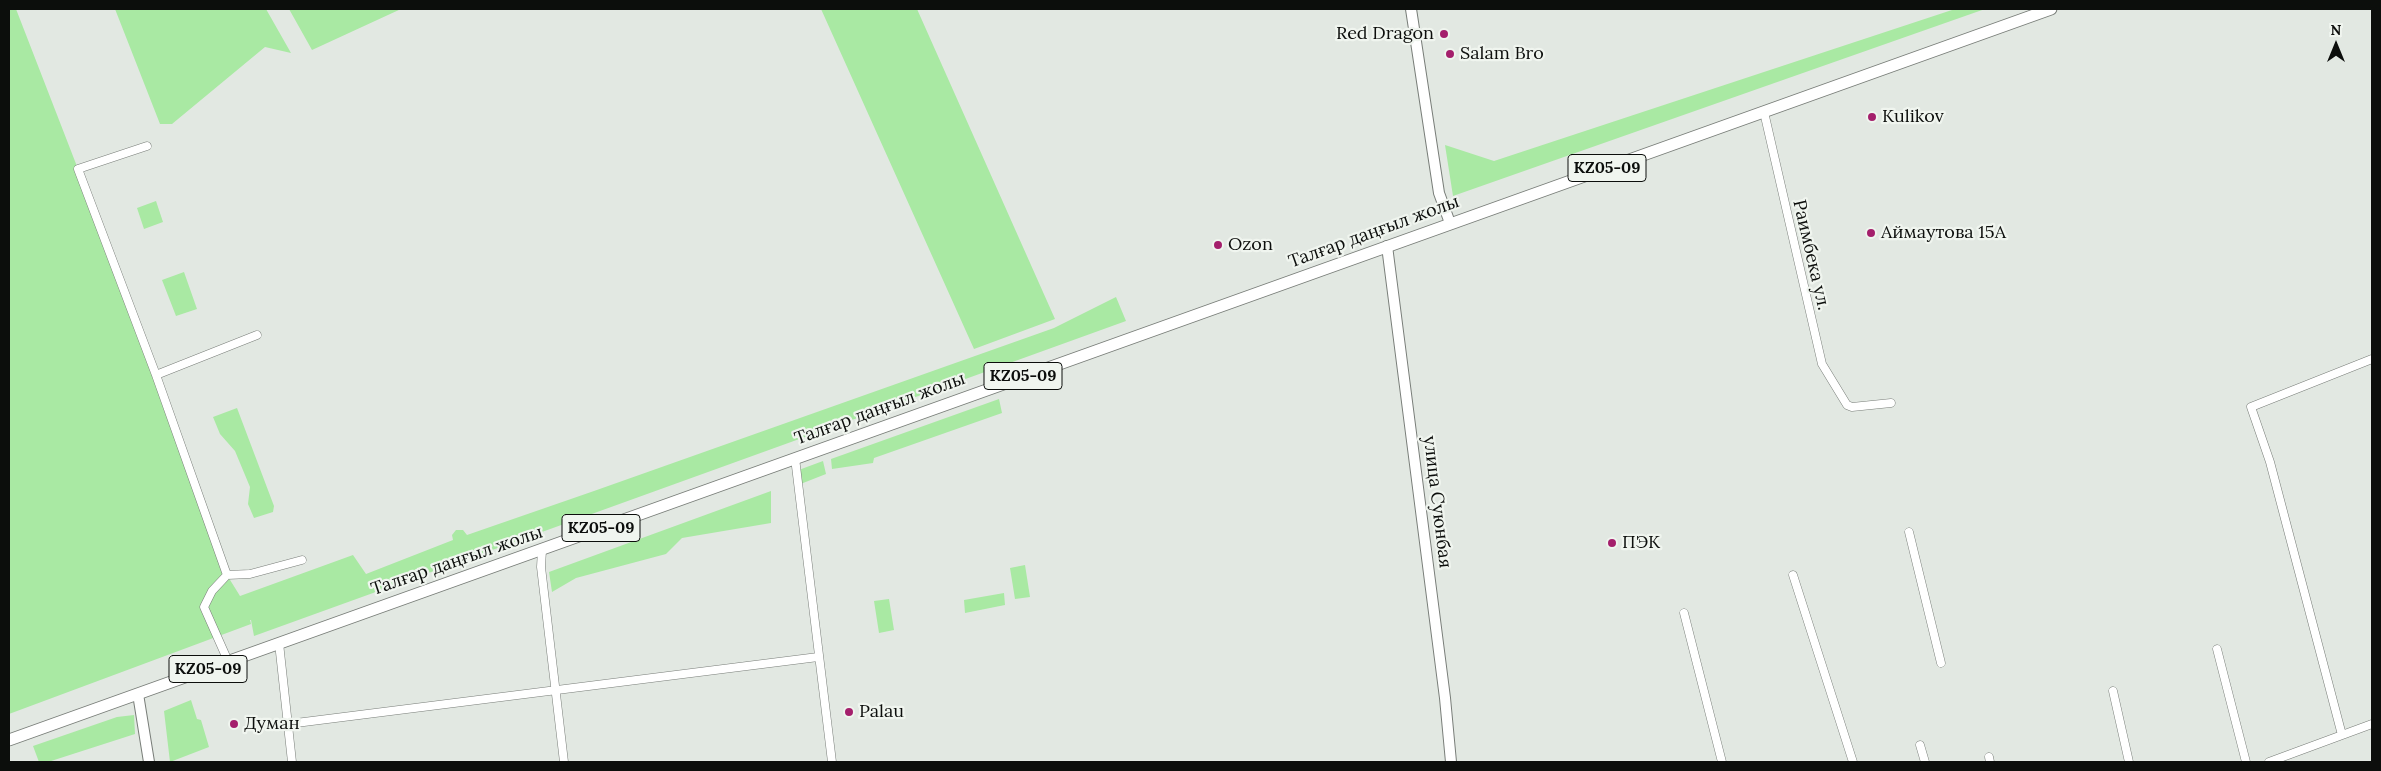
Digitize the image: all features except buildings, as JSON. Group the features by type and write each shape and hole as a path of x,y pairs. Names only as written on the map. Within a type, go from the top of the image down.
{"main road":[{"name":"KZ05-09","path":"1764,112 2051,9"},
{"name":"Талғар даңғыл жолы","path":"9,740 1764,112"}],"street":[{"path":"1411,9 1439,193 1450,223"},
{"name":"Раимбека ул.","path":"1764,112 1822,364 1842,400 1852,407 1891,403"},
{"path":"146,146 78,169 156,375 227,575"},
{"name":"улица Суюнбая","path":"1387,246 1445,698 1451,762"},
{"path":"156,375 257,335"},
{"path":"2342,735 2273,472 2251,407 2372,359"},
{"path":"795,458 832,762"},
{"path":"1909,532 1941,663"},
{"path":"542,550 541,566 564,762"},
{"path":"228,661 204,607 212,591 227,575 250,574 302,560"},
{"path":"1793,576 1853,762"},
{"path":"1684,612 1722,762"},
{"path":"279,643 292,762"},
{"path":"2217,649 2246,762"},
{"path":"288,724 818,657"},
{"path":"2113,691 2130,762"},
{"path":"138,694 148,762"},
{"path":"2269,762 2372,724"},
{"path":"1920,745 1924,762"}],"green space":[{"path":"9,9 16,9 78,169 227,575 240,596 353,555 366,574 453,540 452,535 456,530 463,530 467,535 594,491 1054,328 1116,297 1126,321 254,636 251,620 250,620 251,624 9,714"},
{"path":"115,9 266,9 291,53 265,47 172,124 160,124"},
{"path":"289,9 401,9 312,50"},
{"path":"821,9 917,9 1055,319 974,349"},
{"path":"1955,9 1985,9 1453,196 1445,145 1494,161"},
{"path":"156,201 163,222 144,229 137,208"},
{"path":"184,272 197,309 176,316 162,280"},
{"path":"999,399 1002,413 874,458 873,463 832,469 831,459"},
{"path":"237,408 274,506 273,512 254,518 248,504 250,487 235,451 220,434 213,417"},
{"path":"823,461 826,474 798,485 796,471"},
{"path":"771,491 771,523 682,538 666,554 576,578 552,592 549,572"},
{"path":"1025,565 1030,597 1015,599 1010,568"},
{"path":"1004,593 1005,605 965,613 964,600"},
{"path":"889,599 894,630 879,633 874,601"},
{"path":"191,700 197,719 201,720 209,747 170,762 164,711"},
{"path":"134,715 135,734 48,762 39,762 33,746 117,717"}],"place":[{"name":"Red Dragon","path":"1444,34"},
{"name":"Salam Bro","path":"1450,54"},
{"name":"Kulikov","path":"1872,117"},
{"name":"Аймаутова 15А","path":"1871,233"},
{"name":"Ozon","path":"1218,245"},
{"name":"ПЭК","path":"1612,543"},
{"name":"Palau","path":"849,712"},
{"name":"Думан","path":"234,724"}]}
